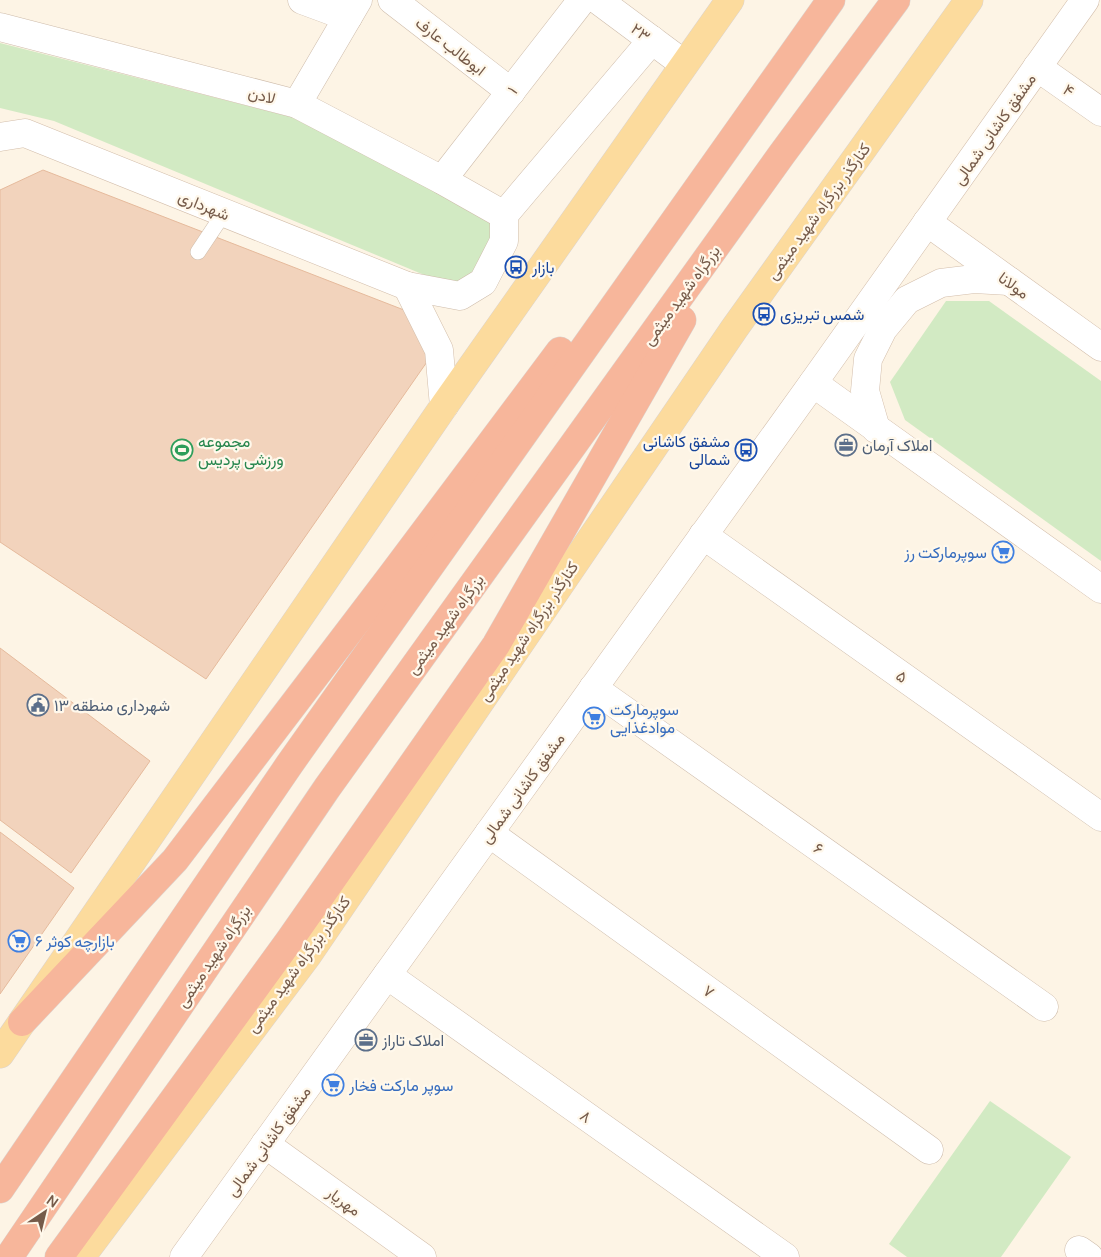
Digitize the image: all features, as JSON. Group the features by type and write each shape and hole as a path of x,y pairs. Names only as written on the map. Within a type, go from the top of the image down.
{"highway":[{"path":"0,1189 290,765 831,0"},
{"name":"بزرگراه شهید میثمی","path":"9,1257 327,788 782,154 896,0"},
{"path":"22,1022 175,860 672,202 743,125"},
{"path":"60,1257 289,941 496,645 694,300 782,154"}],"main road":[{"path":"0,1054 444,406 730,0"},
{"name":"کنارگذر بزرگراه شهید میثمی","path":"81,1257 307,956 734,329 969,0"}],"street":[{"path":"297,104 353,8 302,0"},
{"name":"ابوطالب عارف","path":"392,0 511,92"},
{"name":"۱","path":"442,180 582,0"},
{"name":"۲۳","path":"598,0 684,64"},
{"name":"مشفق کاشانی شمالی","path":"184,1257 813,383 1085,0"},
{"name":"لادن","path":"0,27 297,104 442,180 504,215"},
{"path":"504,215 652,40"},
{"name":"۴","path":"1037,68 1101,112"},
{"name":"شهرداری","path":"0,137 25,133 408,286 460,296 483,282 504,241 504,215"},
{"name":"مولانا","path":"927,222 1101,347"},
{"path":"876,429 865,391 868,359 883,329 907,300 941,283 974,279 1009,281"},
{"path":"408,286 439,350 444,406"},
{"path":"813,383 1101,589"},
{"name":"۵","path":"703,535 1101,817"},
{"name":"۶","path":"593,688 1044,1007"},
{"name":"۷","path":"490,833 929,1150"},
{"name":"۸","path":"387,975 785,1257"},
{"name":"مهریار","path":"266,1144 422,1257"}],"lane":[{"path":"198,252 224,213"}],"green space":[{"path":"0,43 291,117 490,218 497,240 482,277 458,289 54,121 0,108"},
{"path":"946,301 989,301 1101,381 1101,561 905,420 890,382"},
{"path":"990,1101 1071,1157 1001,1257 907,1257 889,1244"}],"building":[{"name":"مجموعه ورزشی پردیس","path":"43,170 404,310 429,359 206,679 0,542 0,190"},
{"name":"شهرداری منطقه ۱۳","path":"0,648 150,761 71,873 0,820"},
{"name":"بازارچه کوثر ۶","path":"0,832 74,888 0,994"}],"place":[{"name":"بازار","path":"516,267"},
{"name":"شمس تبریزی","path":"764,314"},
{"name":"املاک آرمان","path":"846,445"},
{"name":"مجموعه ورزشی پردیس","path":"182,450"},
{"name":"مشفق کاشانی شمالی","path":"746,450"},
{"name":"سوپرمارکت رز","path":"1003,552"},
{"name":"شهرداری منطقه ۱۳","path":"38,705"},
{"name":"سوپرمارکت موادغذایی","path":"594,718"},
{"name":"بازارچه کوثر ۶","path":"19,941"},
{"name":"املاک تاراز","path":"366,1040"},
{"name":"سوپر مارکت فخار","path":"333,1085"}]}
